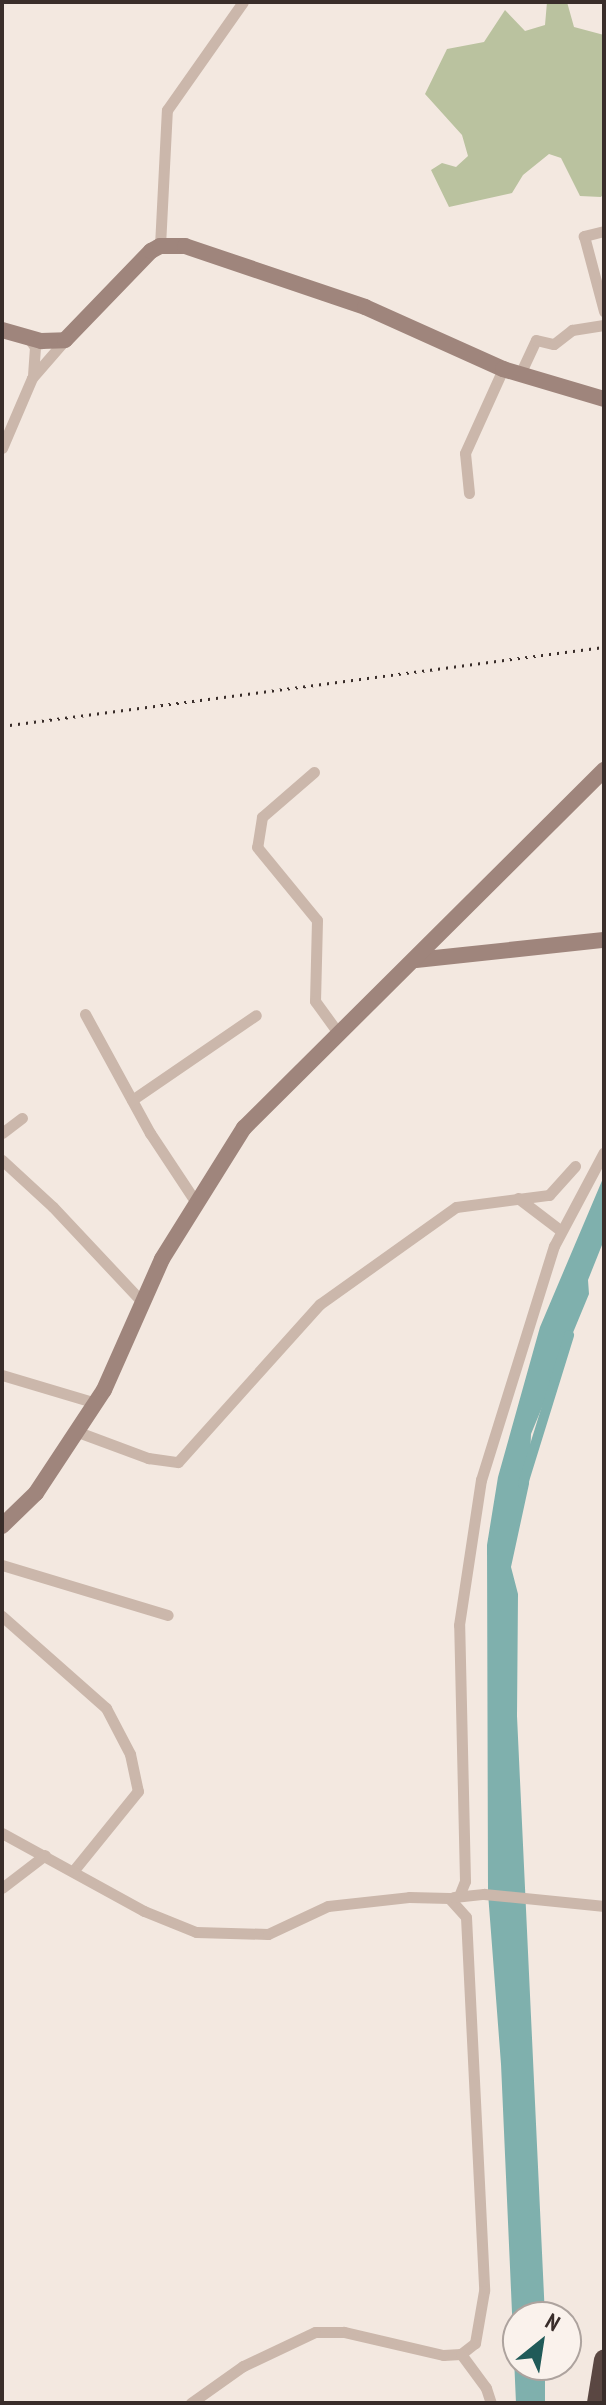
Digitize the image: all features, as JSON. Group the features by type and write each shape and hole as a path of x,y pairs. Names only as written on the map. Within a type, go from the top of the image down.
{"highway":[{"path":"597,2403 604,2360"}],"street":[{"path":"32,378 65,340 160,246 167,110 188,73 243,2"},
{"path":"604,231 584,236 604,311"},
{"path":"160,246 222,255 298,287 365,307 503,369 604,399"},
{"path":"521,372 536,340 554,344 572,330 604,325"},
{"path":"2,330 28,337 65,340"},
{"path":"2,448 32,378 35,347 28,337"},
{"path":"469,493 465,453 503,369"},
{"path":"2,1526 23,1509 96,1403 195,1201 244,1128 604,770"},
{"path":"314,772 262,817 257,847 317,920 315,1001 339,1034"},
{"path":"416,960 604,940"},
{"path":"85,1014 186,1194 195,1201"},
{"path":"132,1100 256,1015"},
{"path":"2,1133 22,1118"},
{"path":"454,1897 465,1881 457,1656 469,1545 481,1480 560,1230 604,1152"},
{"path":"2,1160 53,1207 143,1303"},
{"path":"78,1432 148,1458 178,1462 320,1304 456,1207 555,1192 575,1166"},
{"path":"518,1198 560,1230"},
{"path":"2,1375 21,1385 96,1403"},
{"path":"2,1389 21,1385"},
{"path":"2,1565 168,1615"},
{"path":"2,1616 106,1708 130,1754 138,1791 74,1870"},
{"path":"2,1833 168,1922 211,1934 268,1934 328,1906 454,1897 604,1906"},
{"path":"2,1888 45,1855"},
{"path":"191,2403 243,2366 315,2332 344,2332 443,2355 461,2354 478,2337 484,2291 468,1923 454,1897"},
{"path":"461,2354 491,2403"}],"green space":[{"path":"547,2 567,2 574,27 604,35 604,193 601,197 580,196 561,158 549,154 523,175 512,193 449,207 431,170 442,163 456,167 468,156 462,135 425,94 447,49 484,42 505,10 525,31 545,25"}],"water":[{"path":"604,1176 604,1240 588,1280 589,1294 531,1434 529,1484 511,1567 518,1594 517,1716 544,2301 511,2301 501,2064 488,1893 487,1545 498,1477 540,1327"},
{"path":"515,2381 545,2381 545,2403 516,2403"}],"waterway":[{"path":"523,1484 569,1335"}],"railway":[{"path":"2,726 604,647"}]}
